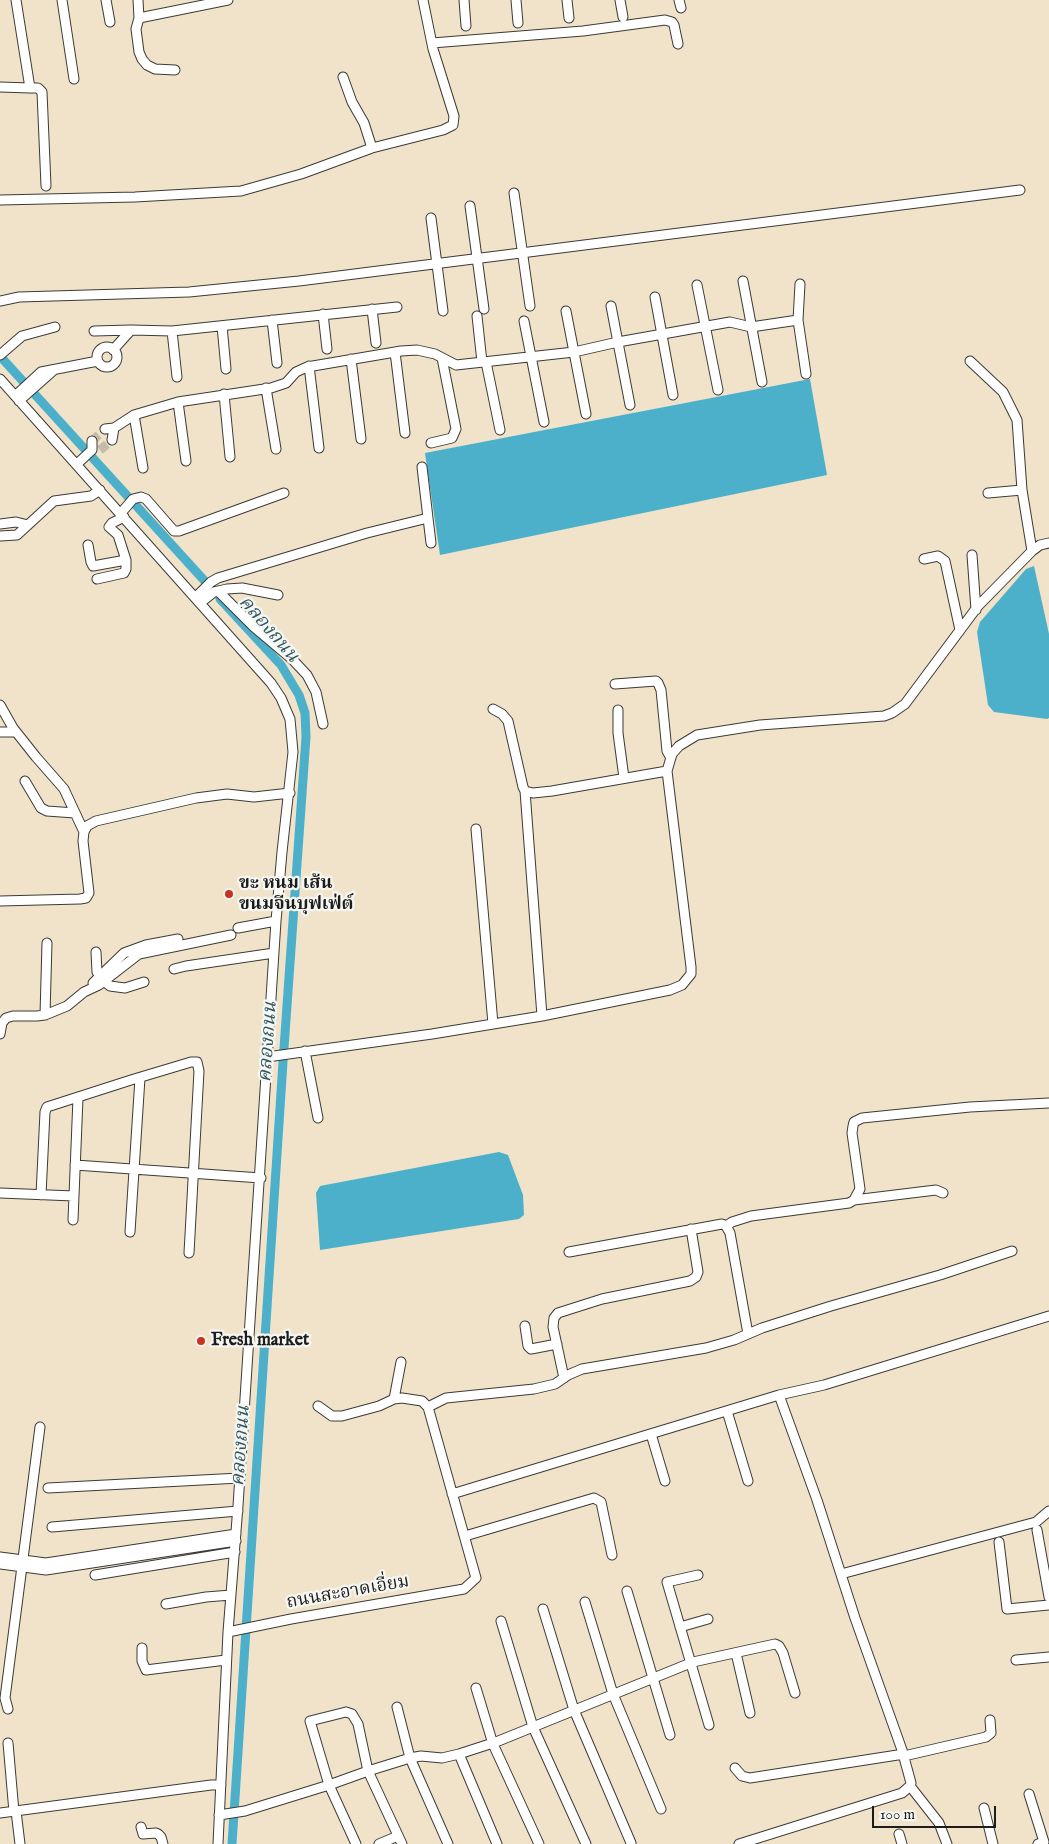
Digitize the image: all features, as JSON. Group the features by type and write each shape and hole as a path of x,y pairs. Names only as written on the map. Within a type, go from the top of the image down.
{"street":[{"path":"16,0 30,88"},
{"path":"62,0 74,78"},
{"path":"106,0 110,22"},
{"path":"138,0 139,18 136,30 139,52 142,59 154,69 175,70"},
{"path":"139,18 228,0"},
{"path":"0,200 135,197 241,191 301,174 372,148 434,133 453,125 454,116 432,43 423,0"},
{"path":"464,0 466,26"},
{"path":"516,0 518,23"},
{"path":"567,0 569,18"},
{"path":"620,0 623,16"},
{"path":"432,43 583,31 665,20 672,22 674,25 678,44"},
{"path":"343,77 352,102 364,122 372,148"},
{"path":"0,87 38,88 44,95 46,186"},
{"path":"0,301 20,297 189,292 437,264 1020,190"},
{"path":"514,193 530,306"},
{"path":"470,206 477,259 484,362 500,430"},
{"path":"431,218 443,311"},
{"path":"743,281 762,382"},
{"path":"800,284 798,320 806,374"},
{"path":"697,285 718,390"},
{"path":"655,297 673,395"},
{"path":"611,306 630,405"},
{"path":"94,331 172,331 398,307"},
{"path":"372,309 376,343"},
{"path":"566,311 586,414"},
{"path":"323,314 327,349"},
{"path":"272,320 277,363"},
{"path":"112,440 110,429 134,415 178,402 286,383 296,372 309,366 417,350 435,354 456,365 574,352 618,342 730,322 751,327 798,320"},
{"path":"524,321 544,422"},
{"path":"222,326 226,369"},
{"path":"3,352 22,336 55,328"},
{"path":"113,350 131,330"},
{"path":"172,331 177,377"},
{"path":"105,348 113,350 117,357 113,365 105,367 98,361 97,357 101,349 105,348"},
{"path":"395,352 405,433"},
{"path":"431,443 452,438 456,429 442,358"},
{"path":"351,359 361,439"},
{"path":"20,396 36,381 54,370 98,361"},
{"path":"970,361 1003,392 1017,420 1022,490 1032,551"},
{"path":"309,366 319,448"},
{"path":"0,379 20,396 79,462 100,490 200,599 271,683 281,698 290,720 293,752 290,793 282,852 274,953 272,1056 261,1178 231,1595 232,1631 226,1660 221,1785 223,1815 218,1844"},
{"path":"266,388 276,449"},
{"path":"224,394 230,457"},
{"path":"178,402 186,461"},
{"path":"134,415 143,468"},
{"path":"79,462 94,448"},
{"path":"422,467 431,543"},
{"path":"0,536 17,535 54,501 91,496 100,490"},
{"path":"988,493 1022,490"},
{"path":"97,579 124,573 126,570 126,560 118,535 109,527 123,513 133,499 142,497 174,532 179,532 284,493"},
{"path":"200,599 211,582 257,565 367,533 428,518"},
{"path":"0,524 16,522 28,525"},
{"path":"272,1056 542,1016 670,990 682,985 691,974 667,771 671,758 679,746 697,735 760,725 884,716 892,713 905,704 976,610 1032,551 1040,545 1049,543"},
{"path":"88,545 93,566 126,560"},
{"path":"972,555 976,610"},
{"path":"924,559 938,556 944,561 960,630"},
{"path":"200,599 216,591 242,588 278,595"},
{"path":"216,591 254,628 292,659 307,675 316,692 323,724"},
{"path":"615,684 656,681 658,683 661,690 667,751 671,758"},
{"path":"0,705 16,732 64,789 84,832"},
{"path":"493,709 502,714 508,721 525,791 542,1016"},
{"path":"618,710 618,733 624,778"},
{"path":"0,732 16,732"},
{"path":"525,791 533,793 552,791 667,771"},
{"path":"25,781 41,808 47,811 75,813"},
{"path":"0,901 86,898 89,893 83,841 84,832 87,826 96,821 196,798 227,794 254,797 290,793"},
{"path":"476,829 493,1024"},
{"path":"0,1034 2,1023 6,1018 45,1015 67,1006 139,954 185,940 276,924"},
{"path":"45,1015 47,943"},
{"path":"96,952 97,972 102,979 119,988 144,982"},
{"path":"174,969 274,953"},
{"path":"300,1052 318,1118"},
{"path":"41,1194 45,1112 47,1107 191,1062 197,1062 199,1071 189,1253"},
{"path":"130,1232 140,1078"},
{"path":"73,1220 78,1098"},
{"path":"854,1200 860,1189 852,1133 854,1122 862,1118 1049,1103"},
{"path":"75,1165 261,1178"},
{"path":"726,1226 732,1222 752,1216 849,1203 854,1200 936,1190 943,1193"},
{"path":"0,1193 74,1196"},
{"path":"569,1252 722,1224 726,1226"},
{"path":"726,1226 732,1242 748,1334"},
{"path":"564,1378 553,1327 554,1318 558,1313 602,1299 678,1285 690,1281 696,1277 698,1272 691,1230"},
{"path":"428,1407 446,1398 534,1389 555,1384 582,1369 706,1348 831,1306 940,1275 1012,1251"},
{"path":"452,1494 779,1395 824,1385 1049,1316"},
{"path":"525,1326 528,1346 531,1349 557,1344"},
{"path":"394,1399 401,1362"},
{"path":"779,1395 904,1755 911,1783 910,1786 939,1824 947,1844"},
{"path":"318,1406 332,1416 342,1416 379,1406 394,1399 422,1400 428,1407 465,1536 594,1498 601,1502 612,1555"},
{"path":"727,1411 748,1481"},
{"path":"8,1709 5,1698 40,1427"},
{"path":"651,1434 665,1482"},
{"path":"48,1488 240,1478"},
{"path":"52,1527 238,1511"},
{"path":"840,1574 1036,1522 1049,1511"},
{"path":"1037,1530 1049,1597"},
{"name":"ถนนสะอาดเอี่ยม","path":"232,1631 464,1589 476,1578 465,1536"},
{"path":"0,1564 68,1563 236,1538"},
{"path":"999,1542 1007,1609 1049,1605"},
{"path":"95,1575 235,1552"},
{"path":"0,1557 22,1563"},
{"path":"698,1575 668,1582 709,1725"},
{"path":"627,1590 670,1735"},
{"path":"166,1604 231,1595"},
{"path":"584,1602 613,1694 661,1809"},
{"path":"542,1609 574,1710 631,1843"},
{"path":"680,1627 708,1620"},
{"path":"501,1621 532,1727 586,1844"},
{"path":"223,1815 245,1811 410,1758 421,1756 442,1758 493,1744 690,1663 775,1644 784,1653 795,1693"},
{"path":"142,1648 142,1661 146,1670 226,1660"},
{"path":"736,1653 750,1713"},
{"path":"1016,1660 1049,1658"},
{"path":"476,1688 493,1744 538,1844"},
{"path":"397,1707 410,1758 448,1844"},
{"path":"356,1844 329,1785 310,1721 346,1712 352,1714 358,1724 368,1771 400,1840 379,1844"},
{"path":"735,1768 742,1776 750,1778 904,1755 986,1737 992,1733 990,1720"},
{"path":"8,1743 20,1844"},
{"path":"458,1754 497,1844"},
{"path":"0,1814 221,1785"},
{"path":"739,1844 902,1793 910,1786"},
{"path":"1029,1794 1044,1842 1038,1844"},
{"path":"984,1808 993,1844"},
{"path":"141,1827 143,1834 158,1834 163,1844"},
{"path":"899,1834 902,1844"}],"water":[{"path":"810,379 827,475 440,555 425,453"},
{"path":"1034,566 1049,634 1049,718 1047,719 994,712 988,705 977,632 980,622 1026,569"},
{"path":"499,1152 508,1155 523,1195 524,1215 519,1219 320,1250 316,1193 320,1186"}],"waterway":[{"name":"คลองถนน","path":"0,356 212,589"},
{"name":"คลองถนน","path":"220,599 281,665 299,695 305,713 306,737 232,1844"}],"tunnel":[{"path":"92,441 105,429"},
{"path":"100,450 112,440"}],"place":[{"name":"ขะ หนม เส้น ขนมจีนบุฟเฟ่ต์","path":"229,894"},
{"name":"Fresh market","path":"201,1341"}]}
